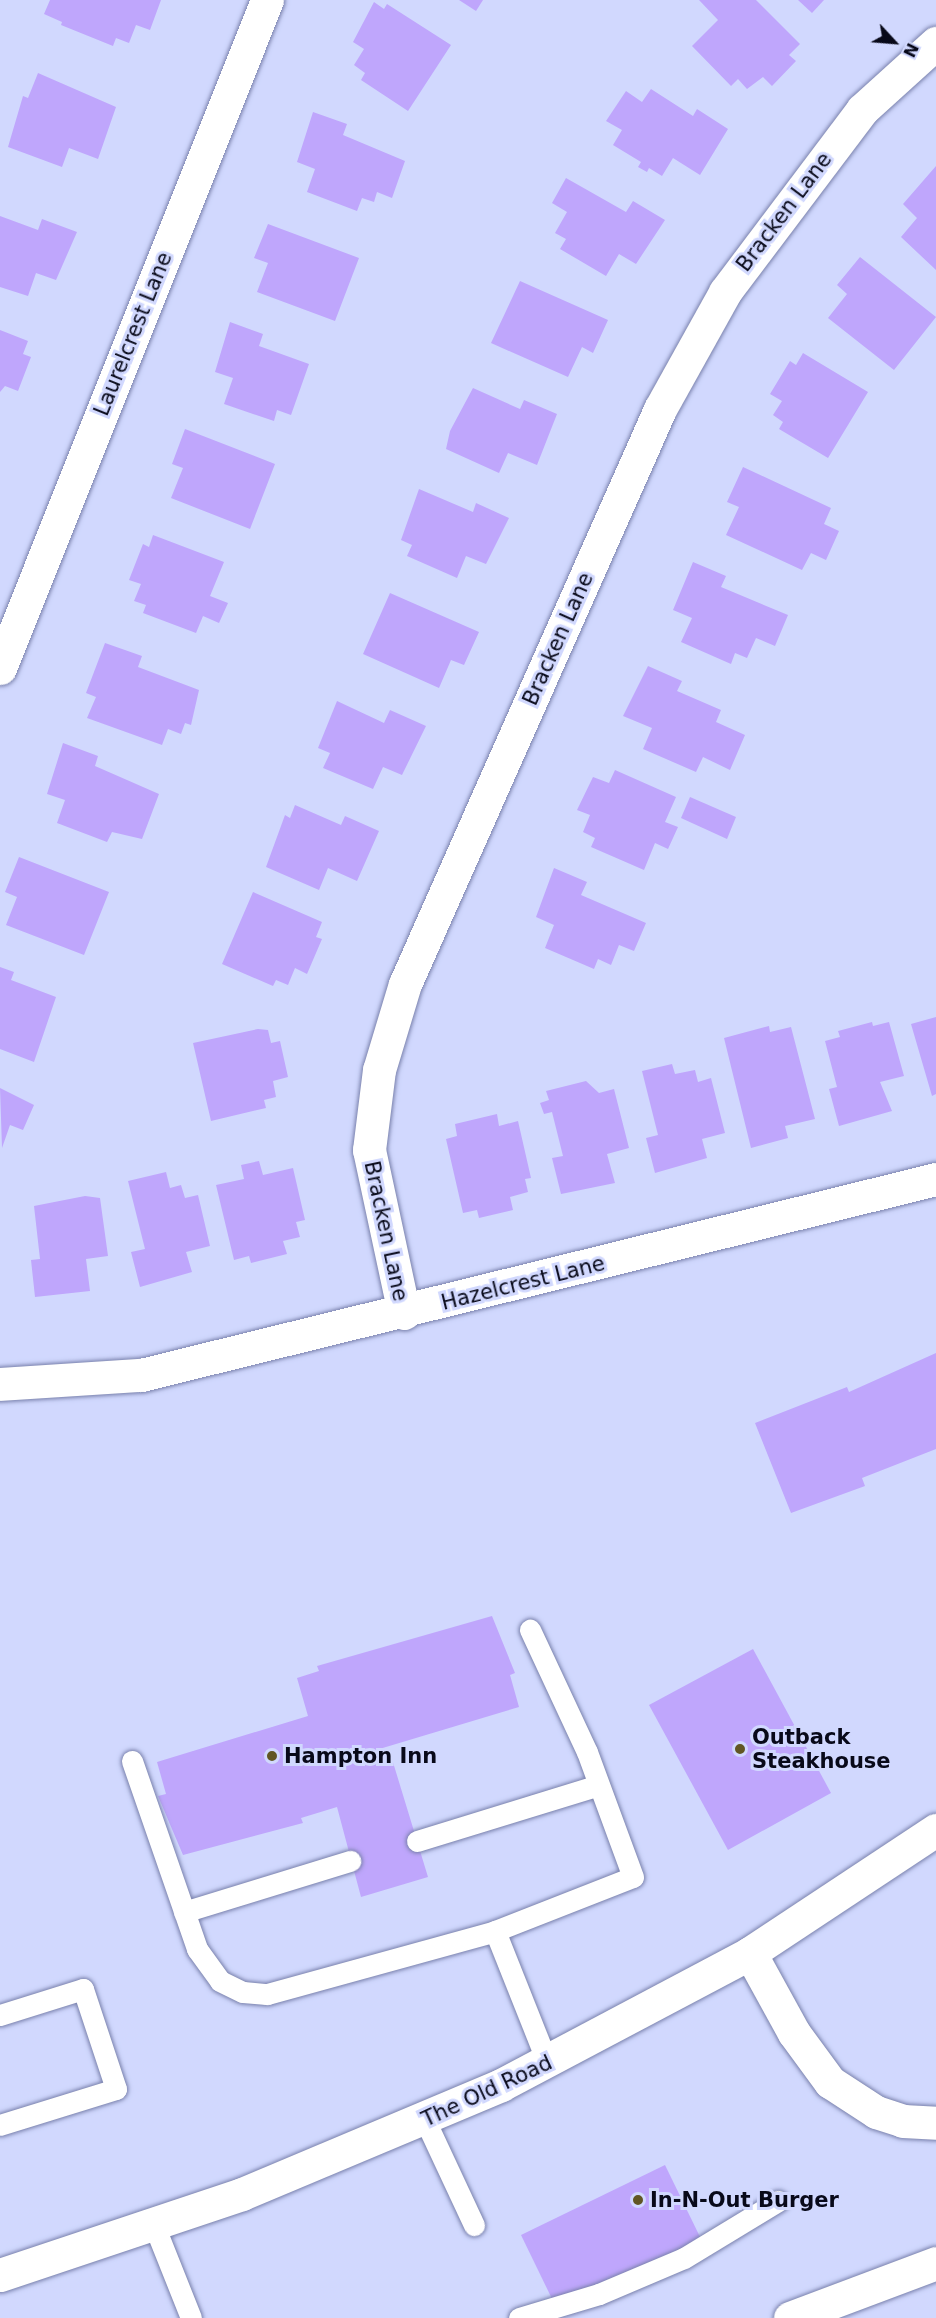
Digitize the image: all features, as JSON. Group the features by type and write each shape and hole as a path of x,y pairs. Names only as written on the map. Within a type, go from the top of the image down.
{"main road":[{"name":"Laurelcrest Lane","path":"0,668 267,0"},
{"name":"Bracken Lane","path":"404,1313 369,1150 380,1070 405,984 660,409 725,292 862,110 936,43"},
{"name":"Hazelcrest Lane","path":"0,1384 141,1375 404,1313 936,1179"},
{"name":"The Old Road","path":"0,2275 154,2225 425,2120 548,2062 750,1953 936,1830"},
{"path":"750,1953 794,2033 830,2082 876,2112 903,2121 936,2123"},
{"path":"790,2318 936,2263"}],"lane":[{"path":"132,1761 197,1949 220,1981 243,1992 267,1994 495,1931 633,1876 599,1785 530,1630"},
{"path":"417,1840 599,1785"},
{"path":"184,1912 350,1861"},
{"path":"495,1931 548,2062"},
{"path":"0,2015 83,1989 117,2090 0,2125"},
{"path":"425,2120 474,2225"},
{"path":"519,2318 599,2294 684,2258 778,2201"},
{"path":"154,2225 191,2318"}],"building":[{"path":"50,0 161,0 150,30 136,25 129,43 116,38 113,46 61,25 62,22 44,14"},
{"path":"459,0 483,0 476,11"},
{"path":"699,0 756,0 800,44 789,55 796,61 772,86 763,77 747,89 738,79 731,86 692,46 718,20"},
{"path":"798,0 824,0 812,13"},
{"path":"374,2 384,9 387,4 451,45 408,111 361,80 365,73 354,65 364,49 353,42"},
{"path":"38,73 116,107 98,159 69,148 62,167 8,147 23,96 28,98"},
{"path":"651,89 693,116 697,109 728,129 700,175 673,158 662,176 649,168 647,172 638,167 641,162 613,145 622,130 606,121 626,91 642,102"},
{"path":"313,112 347,124 343,135 405,161 392,198 377,192 374,202 362,198 357,211 307,192 315,169 297,162"},
{"path":"936,166 936,270 901,237 917,218 903,204"},
{"path":"566,178 626,212 633,201 665,220 636,264 619,254 606,276 560,249 566,239 555,233 567,212 552,203"},
{"path":"0,216 38,230 42,219 77,232 56,280 36,273 28,296 0,287"},
{"path":"268,224 359,258 335,321 257,292 268,263 254,258"},
{"path":"860,257 936,317 894,370 828,318 847,294 837,285"},
{"path":"520,281 608,320 593,353 582,347 568,377 491,343"},
{"path":"230,322 263,334 259,346 309,364 291,415 277,410 274,421 224,404 233,378 215,372"},
{"path":"0,330 28,341 23,354 31,357 18,391 5,386 0,392"},
{"path":"803,353 868,392 828,458 779,429 783,422 773,415 782,401 770,394 790,361 796,365"},
{"path":"473,388 520,409 524,400 557,414 537,465 508,453 499,473 446,449 450,431"},
{"path":"185,429 275,464 250,529 171,498 183,468 172,464"},
{"path":"743,467 831,508 824,524 839,531 826,560 811,553 802,570 726,535 739,507 727,502"},
{"path":"419,489 473,512 476,503 509,518 486,564 466,556 457,578 407,556 412,545 401,540"},
{"path":"153,535 224,562 210,596 228,603 219,623 203,616 196,633 143,613 146,605 134,601 141,584 129,580 143,544 149,547"},
{"path":"693,562 726,576 721,587 788,615 775,646 756,638 747,658 735,653 731,664 681,642 692,618 673,610"},
{"path":"390,593 479,632 464,665 451,660 439,688 363,654"},
{"path":"105,643 142,656 138,667 199,690 191,725 185,723 181,734 168,729 162,745 87,718 96,697 86,693"},
{"path":"648,666 682,681 677,691 721,710 716,722 745,735 730,770 703,757 696,772 643,749 652,728 623,716"},
{"path":"337,701 384,723 390,710 426,726 402,775 383,767 373,789 323,768 330,753 318,748"},
{"path":"63,743 98,756 95,766 159,794 142,839 112,832 107,842 57,823 65,800 47,794"},
{"path":"615,770 676,797 665,822 678,827 668,849 655,843 644,870 591,847 595,838 583,832 590,815 577,810 593,777 609,783"},
{"path":"690,797 736,817 727,839 681,818"},
{"path":"295,805 341,825 345,816 379,831 357,881 328,868 319,890 266,867 285,815 290,818"},
{"path":"19,857 109,892 84,955 6,925 17,897 5,892"},
{"path":"554,868 587,882 581,895 646,923 634,951 619,945 611,965 598,959 594,969 545,948 554,925 536,917"},
{"path":"253,892 322,922 316,937 322,939 307,974 295,968 288,985 276,980 273,986 222,964"},
{"path":"0,967 14,972 11,980 56,997 34,1062 0,1049"},
{"path":"936,1017 936,1094 932,1096 911,1024"},
{"path":"872,1022 873,1026 889,1022 904,1076 880,1082 892,1111 839,1126 829,1089 837,1087 825,1041 840,1037 838,1031"},
{"path":"769,1026 770,1032 791,1027 815,1119 785,1126 788,1138 751,1148 724,1038"},
{"path":"258,1029 268,1030 271,1043 280,1041 288,1077 273,1081 276,1097 264,1100 266,1108 211,1121 193,1043"},
{"path":"672,1064 675,1074 695,1070 698,1082 711,1078 725,1133 702,1139 707,1158 655,1173 646,1138 658,1135 642,1071"},
{"path":"586,1081 599,1093 614,1089 629,1148 607,1154 615,1183 561,1194 552,1158 563,1156 552,1112 544,1114 540,1103 549,1100 546,1091"},
{"path":"0,1088 34,1105 23,1130 10,1125 2,1148"},
{"path":"497,1114 499,1126 518,1121 531,1178 525,1179 528,1192 510,1197 513,1210 479,1218 477,1210 463,1213 446,1139 457,1136 455,1124"},
{"path":"259,1161 263,1175 293,1168 305,1220 296,1222 300,1237 283,1241 287,1254 251,1263 249,1256 234,1260 216,1185 244,1179 241,1165"},
{"path":"166,1172 170,1188 181,1185 185,1198 198,1195 210,1246 186,1252 192,1272 140,1287 131,1252 145,1249 128,1181"},
{"path":"85,1196 100,1198 108,1256 86,1259 90,1291 35,1297 31,1260 40,1259 34,1206"},
{"path":"936,1353 936,1449 862,1478 865,1486 791,1513 755,1423 847,1387 849,1392"},
{"name":"Hampton Inn","path":"492,1616 515,1673 510,1675 519,1707 366,1753 370,1766 392,1759 428,1877 361,1897 337,1807 301,1818 303,1823 183,1855 158,1796 166,1794 157,1762 308,1716 297,1678 319,1671 317,1666"},
{"name":"Outback Steakhouse","path":"753,1649 831,1793 728,1850 649,1705"},
{"name":"In-N-Out Burger","path":"665,2165 702,2241 554,2303 521,2235"}],"place":[{"name":"Outback Steakhouse","path":"740,1749"},
{"name":"Hampton Inn","path":"272,1756"},
{"name":"In-N-Out Burger","path":"638,2200"}]}
